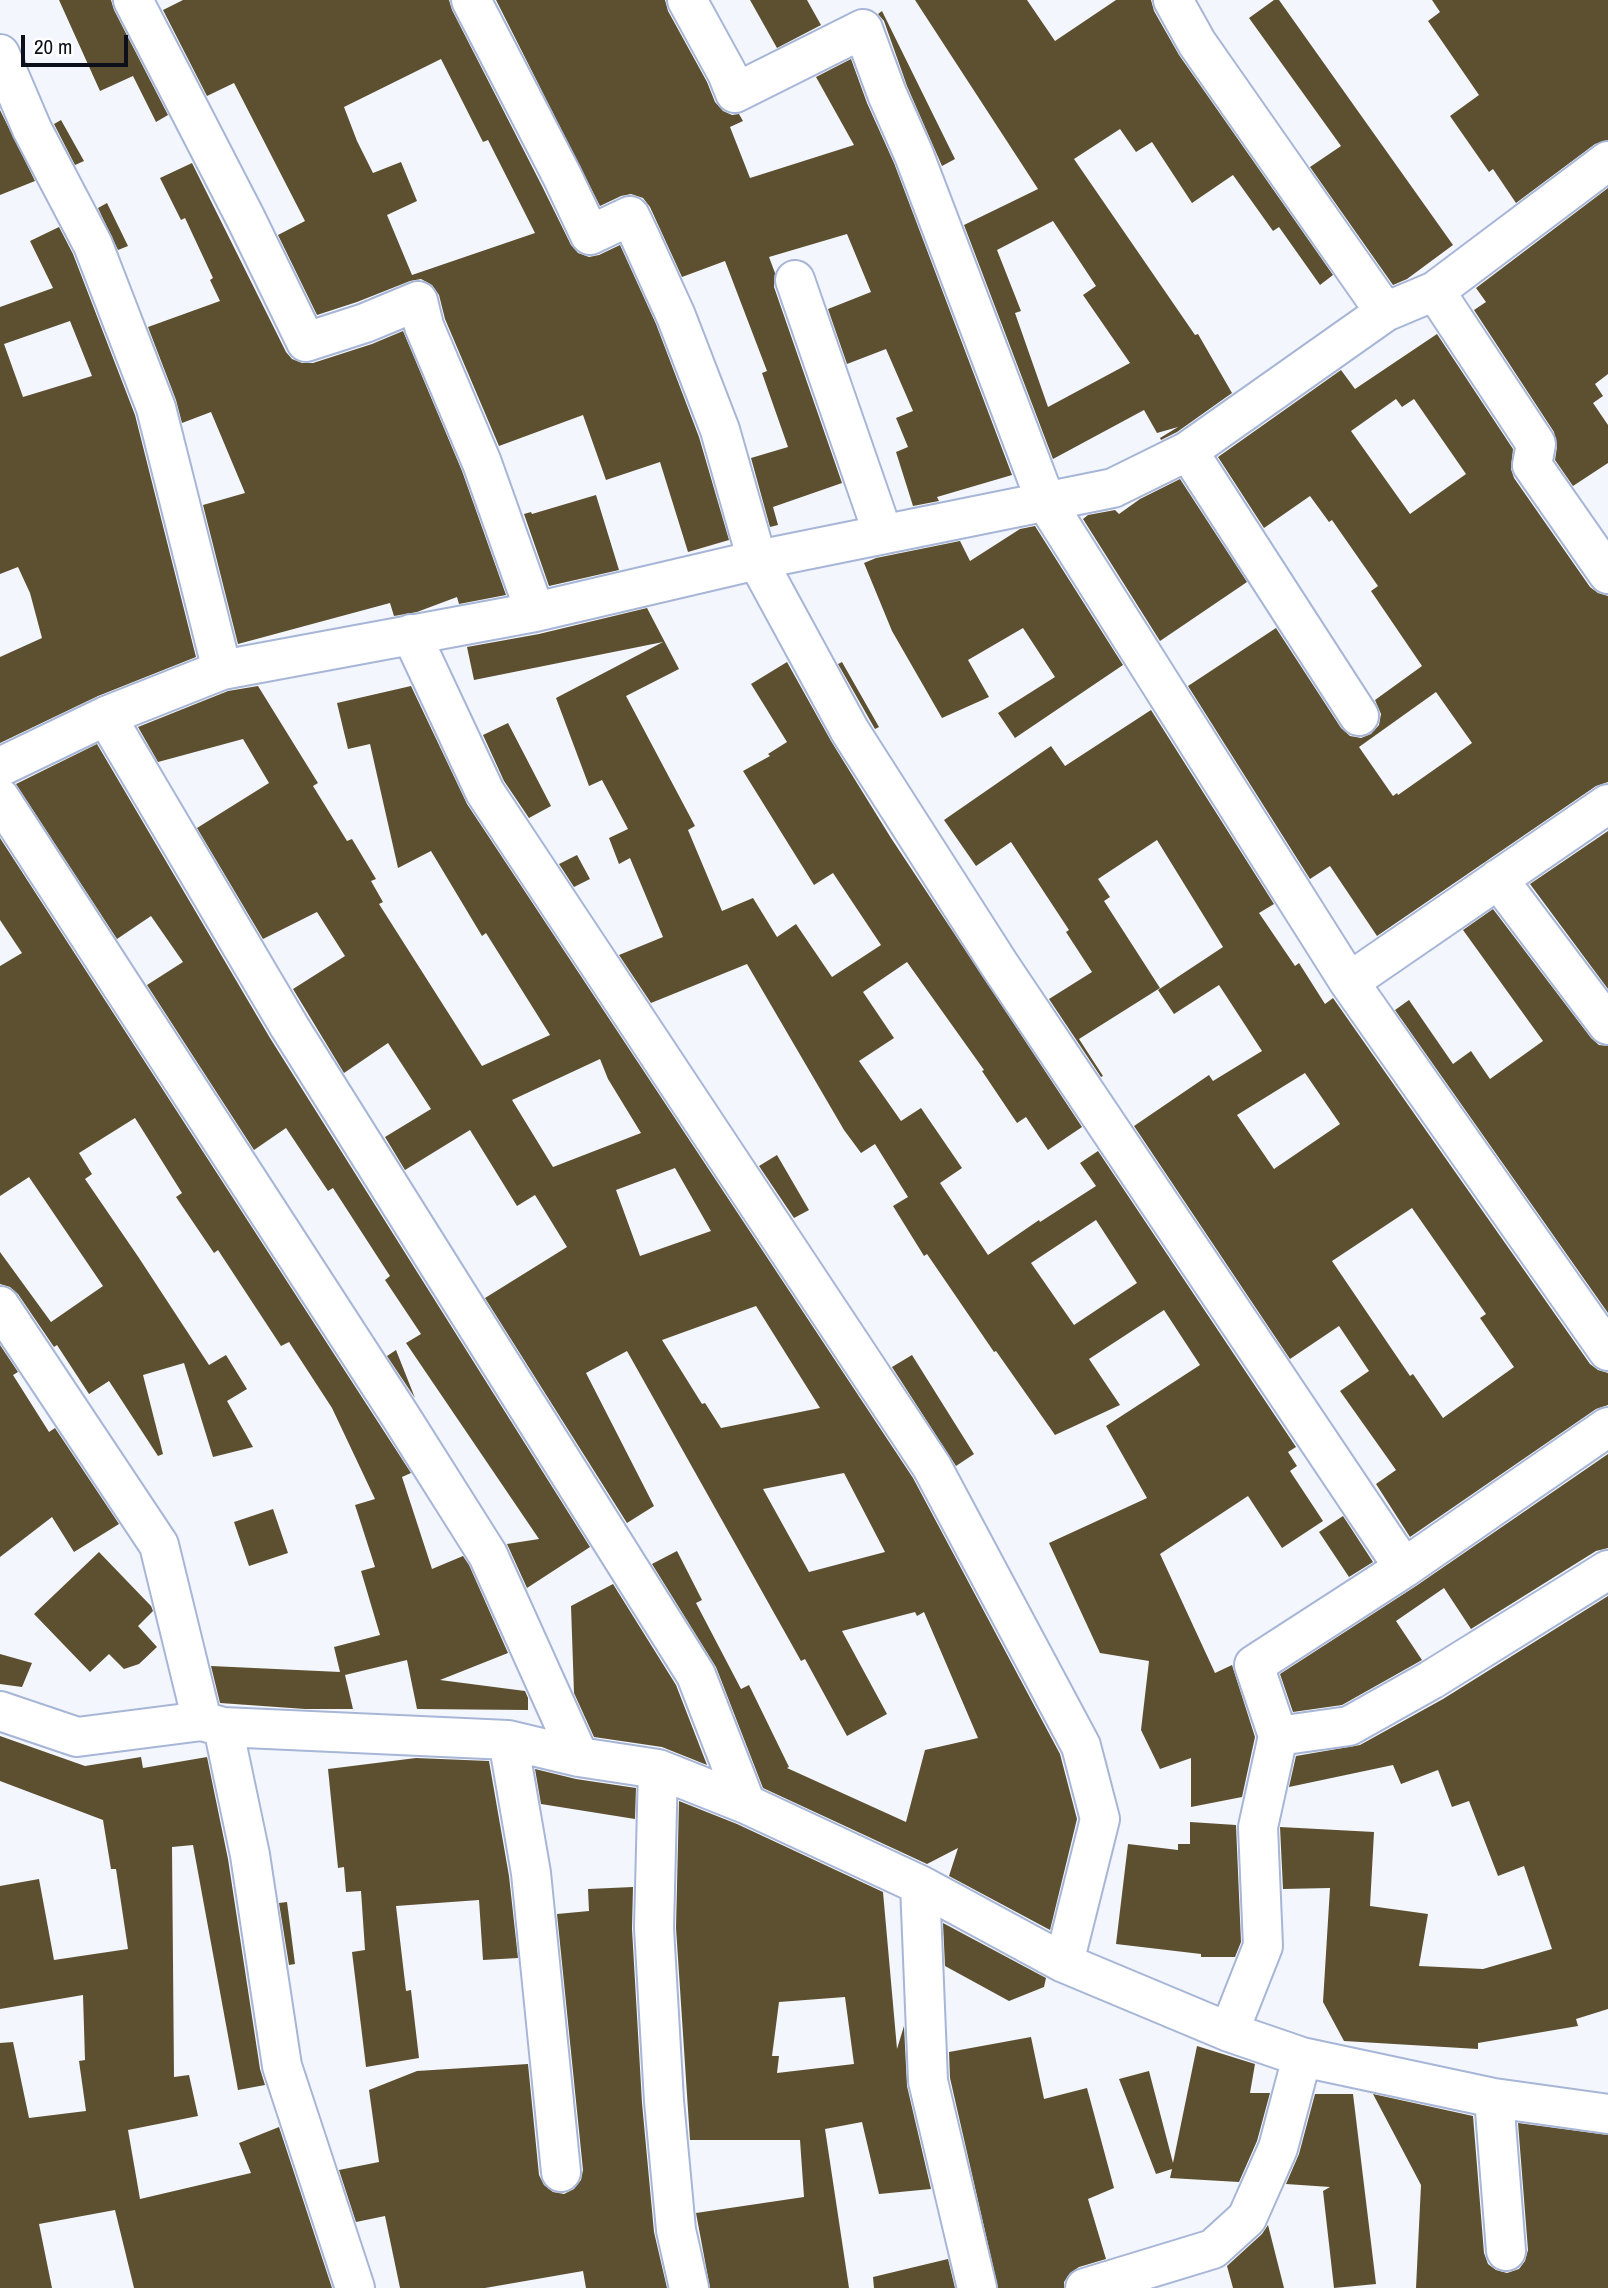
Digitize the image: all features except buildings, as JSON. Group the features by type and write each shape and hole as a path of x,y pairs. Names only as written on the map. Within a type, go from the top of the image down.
{"street":[{"path":"133,0 306,342 365,323 418,301 424,326 482,463 534,612"},
{"path":"471,0 590,235 630,216 676,316 720,430 757,560 850,731 999,964 1404,1568"},
{"path":"687,0 736,93 863,29 1046,502 1349,982 1608,1351"},
{"path":"1173,0 1197,43 1385,312"},
{"path":"0,54 32,130 93,245 156,408 222,670"},
{"path":"0,767 106,716 222,670 534,612 757,560 1113,488 1188,451 1385,312 1435,291 1608,160"},
{"path":"794,280 883,534"},
{"path":"1435,291 1536,444 1532,465 1608,574"},
{"path":"1188,451 1359,716"},
{"path":"411,634 485,792 932,1467 1081,1746 1100,1819 1064,1963"},
{"path":"106,716 289,1026 696,1675 746,1804"},
{"path":"0,798 394,1405 488,1555 579,1757"},
{"path":"1349,982 1608,804"},
{"path":"1499,879 1608,1025"},
{"path":"0,1306 159,1545 250,1855 282,2066 355,2288"},
{"path":"1229,2032 1263,1946 1258,1827 1278,1736 1254,1665 1404,1568 1608,1427"},
{"path":"1278,1736 1349,1726 1431,1680 1608,1570"},
{"path":"0,1711 77,1737 212,1724 508,1740 579,1757 659,1769 746,1804 920,1885 1064,1963 1229,2032 1301,2056 1494,2098 1608,2114"},
{"path":"508,1740 531,1872 561,2172"},
{"path":"659,1769 654,1928 664,2101 676,2230 689,2288"},
{"path":"920,1885 928,2081 976,2288"},
{"path":"1085,2288 1213,2249 1247,2218 1278,2148 1301,2056"},
{"path":"1494,2098 1506,2251"}]}
